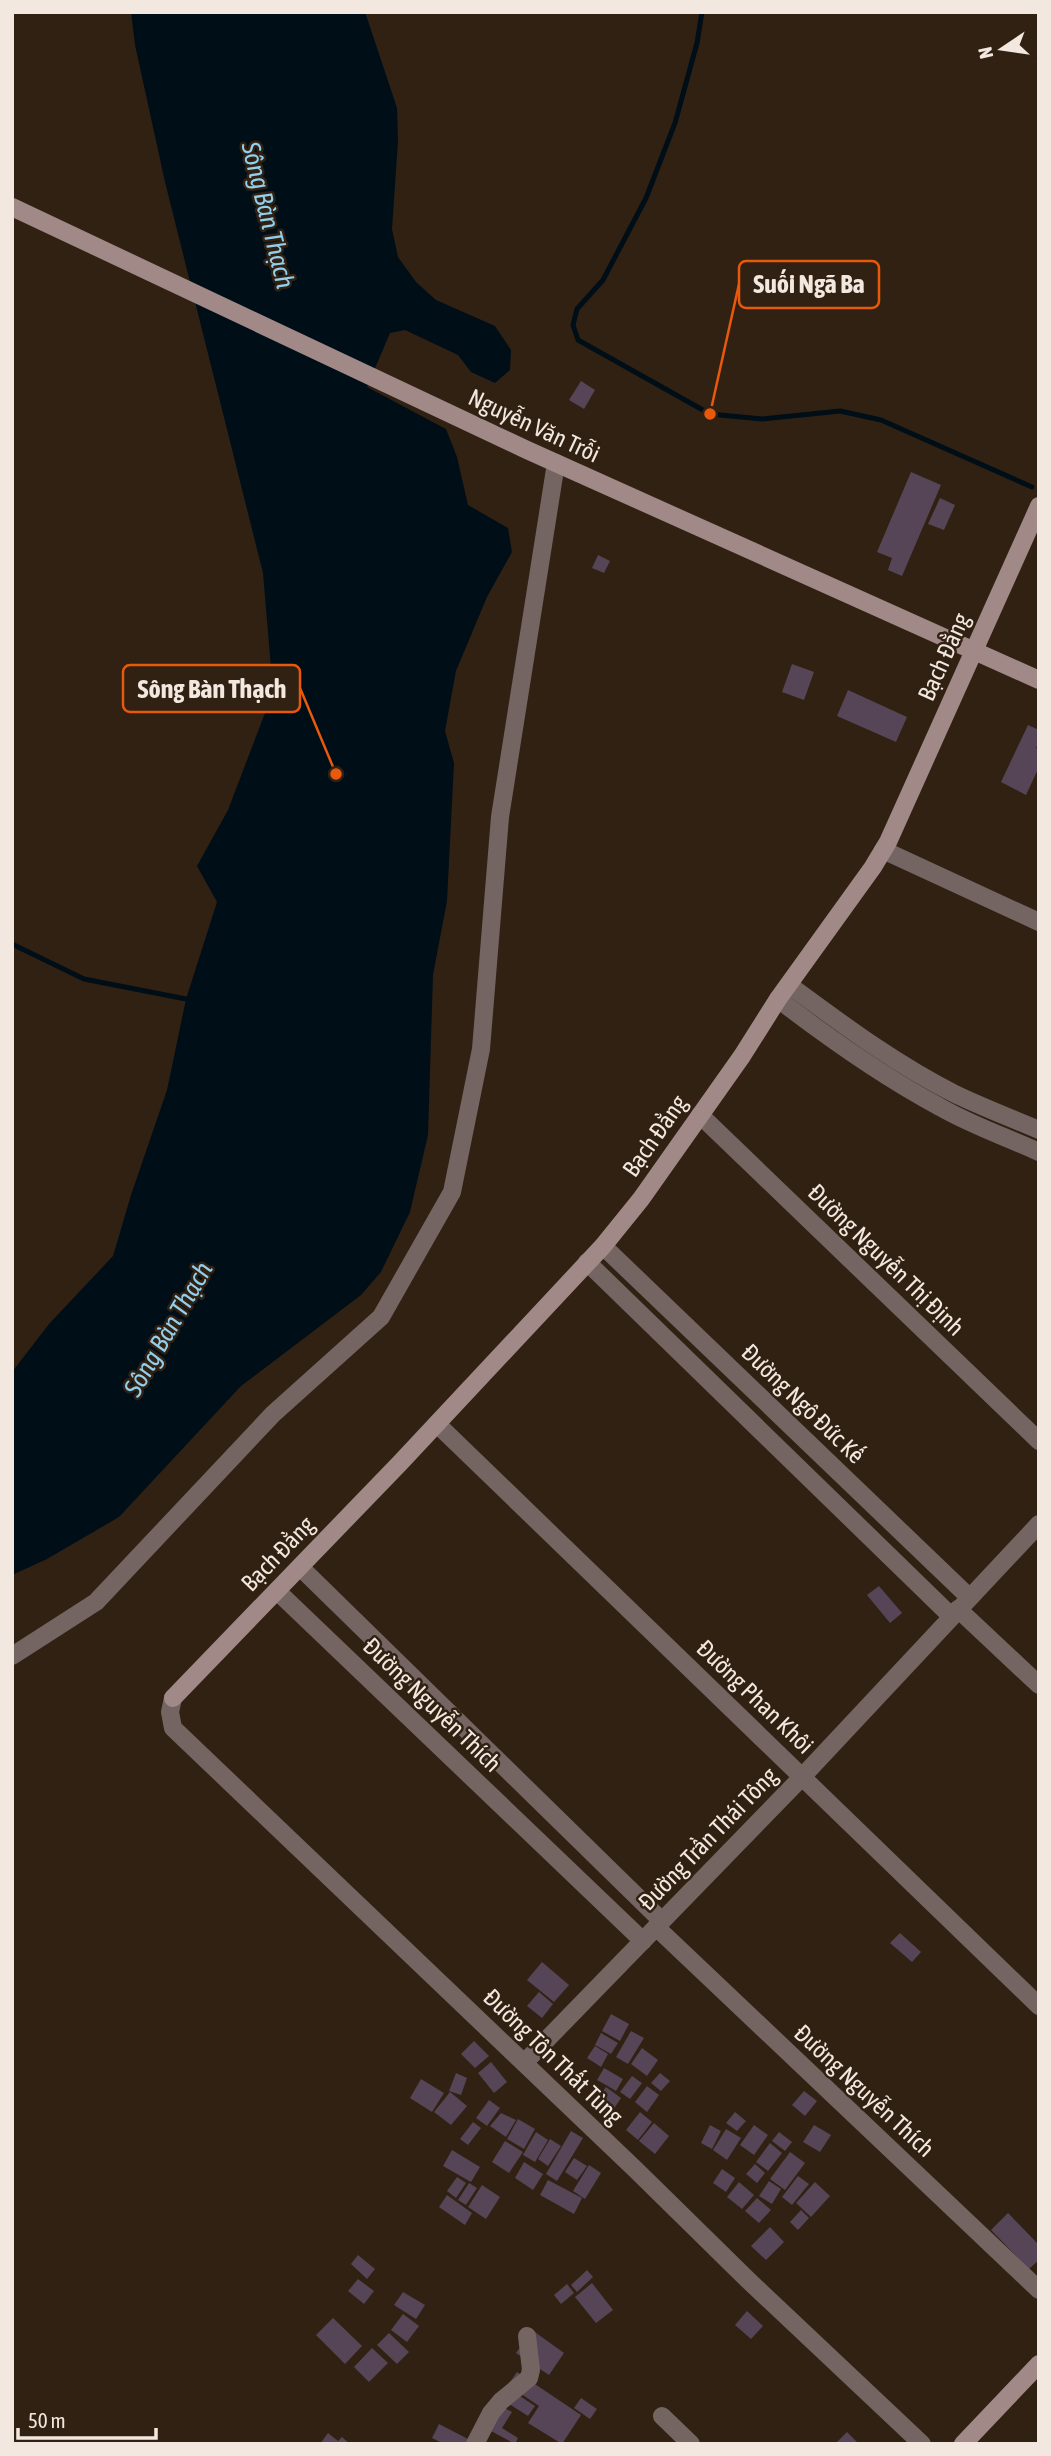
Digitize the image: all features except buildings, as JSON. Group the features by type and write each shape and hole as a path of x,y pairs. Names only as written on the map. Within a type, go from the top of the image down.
{"street":[{"name":"Nguyễn Văn Trỗi","path":"18,209 556,464 1039,680"},
{"path":"12,1656 96,1602 273,1414 381,1317 452,1192 481,1049 500,817 556,464"},
{"name":"Bạch Đằng","path":"173,1698 437,1424 603,1246 641,1199 883,850 1039,506"},
{"path":"883,850 1039,922"},
{"path":"783,992 954,1093 1039,1130"},
{"path":"783,992 834,1043 878,1072 943,1109 1039,1152"},
{"name":"Đường Nguyễn Thị Định","path":"700,1115 1039,1441"},
{"name":"Đường Ngô Đức Kế","path":"603,1246 959,1608"},
{"name":"Đường Ngô Đức Kế","path":"587,1262 1039,1685"},
{"name":"Đường Phan Khôi","path":"437,1424 1039,2006"},
{"name":"Đường Trần Thái Tông","path":"524,2063 802,1777 1039,1524"},
{"name":"Đường Nguyễn Thích","path":"300,1567 659,1924 1039,2290"},
{"name":"Đường Nguyễn Thích","path":"277,1591 643,1941"},
{"name":"Đường Tôn Thất Tùng","path":"173,1698 170,1712 173,1728 922,2444"},
{"path":"475,2444 491,2413 529,2378 531,2370 527,2336"},
{"path":"963,2444 1039,2364"},
{"path":"662,2416 691,2444"}],"water":[{"path":"131,12 365,12 397,108 398,141 392,229 398,257 416,282 436,300 495,326 511,350 510,370 495,383 471,372 458,355 405,330 390,333 367,387 446,429 457,457 468,505 508,528 512,552 487,597 456,671 445,731 454,763 447,901 433,975 428,1135 410,1212 381,1272 361,1295 241,1386 119,1517 47,1559 12,1575 12,1372 49,1324 113,1256 167,1090 186,999 217,902 197,866 228,810 273,692 263,573 165,182 135,45"}],"waterway":[{"path":"702,12 697,43 675,123 646,198 603,280 577,309 573,325 578,340 710,414 762,419 840,411 881,420 1032,487"},
{"path":"12,944 84,979 186,999"}],"place":[{"name":"Suối Ngã Ba","path":"710,414"},
{"name":"Sông Bàn Thạch","path":"336,774"}]}
